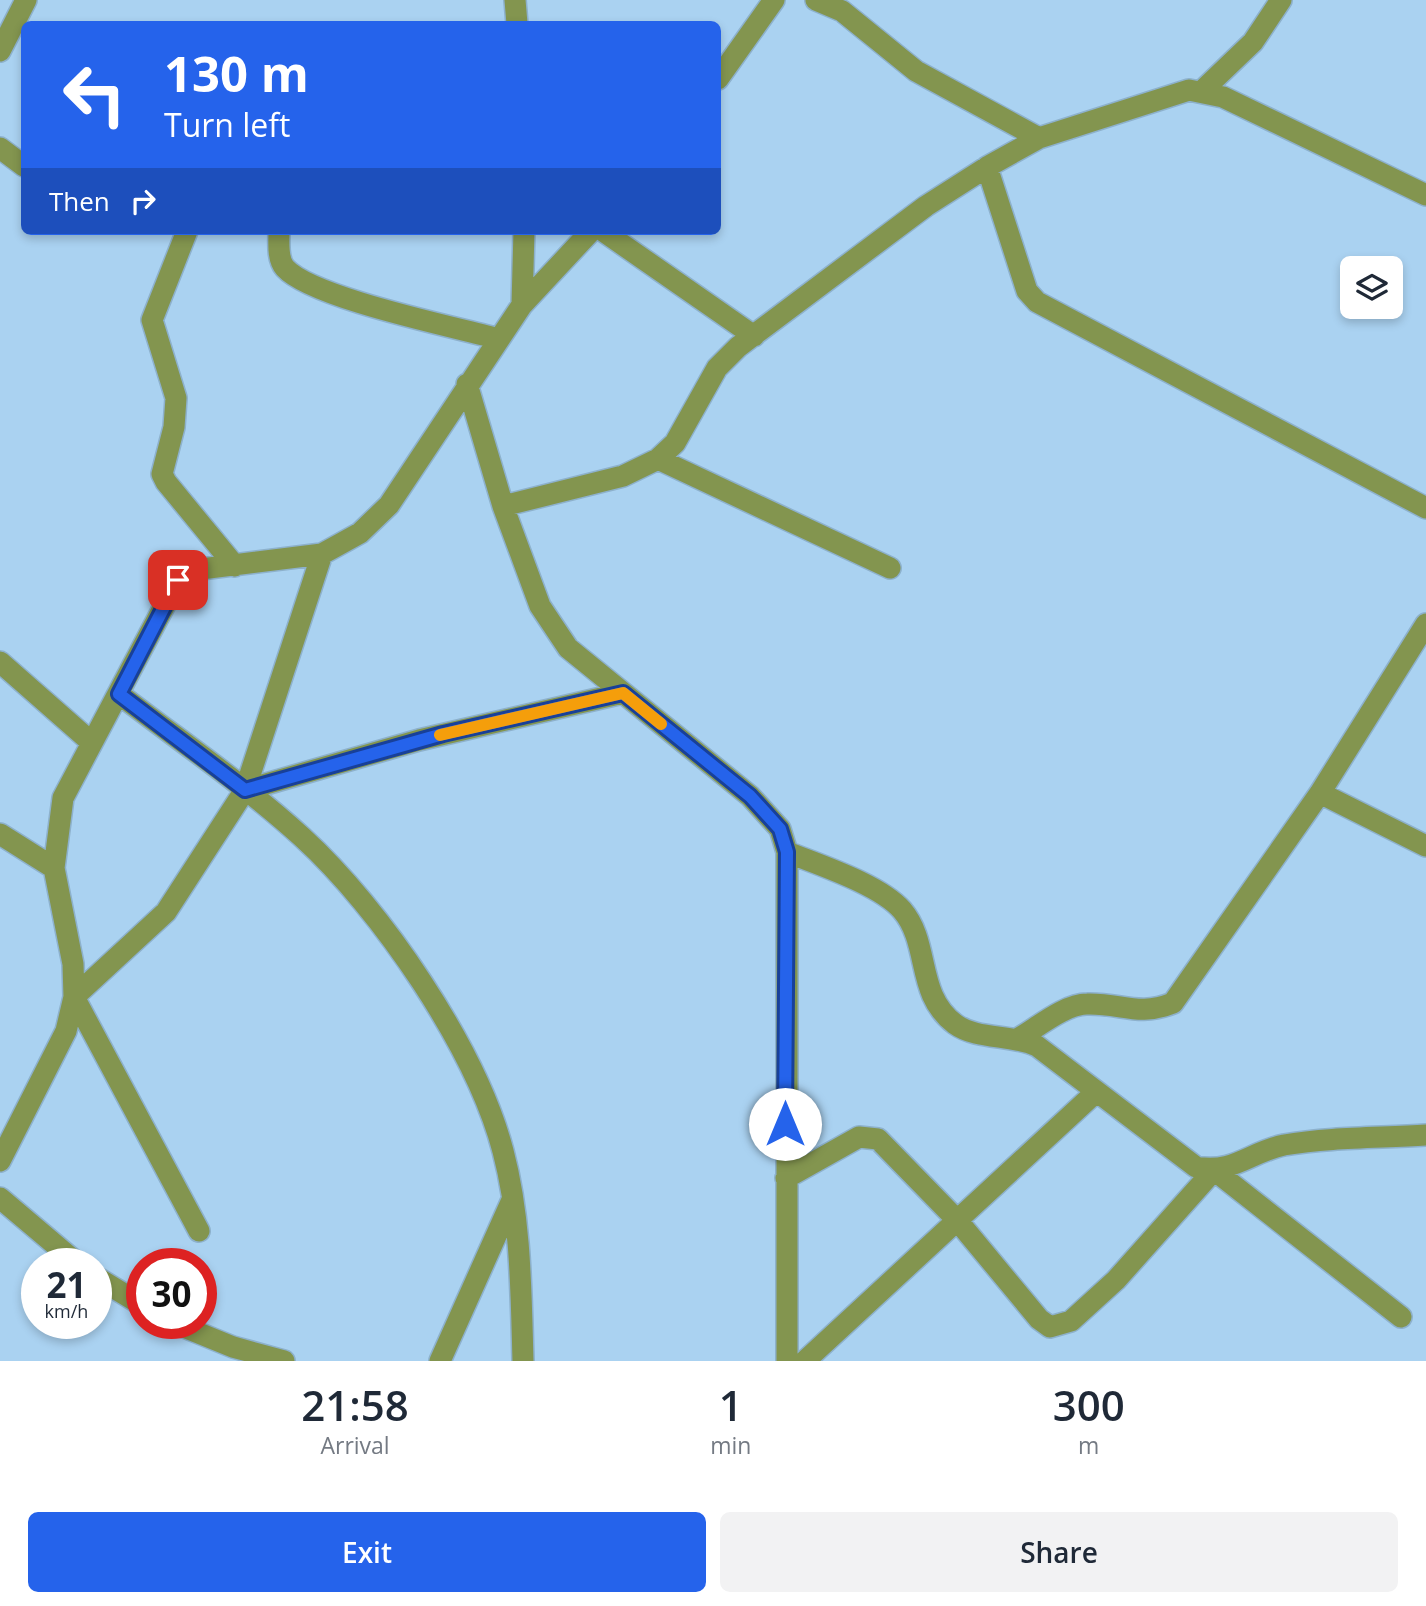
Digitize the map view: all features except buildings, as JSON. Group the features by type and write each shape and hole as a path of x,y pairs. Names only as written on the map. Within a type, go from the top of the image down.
{"street":[{"path":"0,51 26,0"},
{"path":"721,75 774,0"},
{"path":"816,0 842,10 916,71 1039,138"},
{"path":"1203,90 1253,42 1281,0"},
{"path":"503,506 623,476 658,459 675,443 687,426 717,368 738,346 926,206 1039,138 1189,90 1203,90 1247,107 1426,195"},
{"path":"0,148 21,164"},
{"path":"987,167 1027,291 1037,302 1426,508"},
{"path":"178,235 152,320 176,398 174,427 162,474 235,566"},
{"path":"279,235 281,261 285,268 309,284 395,312 499,339"},
{"path":"522,305 524,235"},
{"path":"0,1161 66,1031 75,997 73,964 54,868 63,798 178,580 193,570 322,554 360,533 389,505 522,305 588,235"},
{"path":"609,235 754,336"},
{"path":"467,384 503,506 540,606 568,648 750,796 780,829 787,852 787,1361"},
{"path":"658,459 890,568"},
{"path":"75,997 166,912 245,790 322,554"},
{"path":"1019,1038 1072,1007 1086,1003 1154,1011 1173,1003 1320,793 1426,624"},
{"path":"0,662 92,742"},
{"path":"245,790 443,734 623,693"},
{"path":"119,694 303,838 352,889 429,993 475,1075 503,1150 520,1254 523,1361"},
{"path":"1320,793 1426,846"},
{"path":"0,834 54,868"},
{"path":"787,852 862,882 901,909 917,936 923,971 934,1003 956,1024 977,1034 1019,1038 1052,1057 1196,1167 1214,1170 1234,1166 1286,1145 1426,1135"},
{"path":"75,997 199,1231"},
{"path":"805,1361 1096,1092"},
{"path":"786,1178 859,1137 878,1139 957,1220 1039,1319 1050,1327 1071,1321 1116,1280 1214,1170"},
{"path":"1214,1170 1401,1317"},
{"path":"0,1198 59,1248"},
{"path":"440,1361 512,1198"},
{"path":"213,1339 284,1361"}],"slow traffic":[{"path":"440,735 623,693 661,724"}],"route":[{"path":"178,580 119,694 245,790 419,740 623,693 750,796 780,829 787,852 785,1124"}]}
